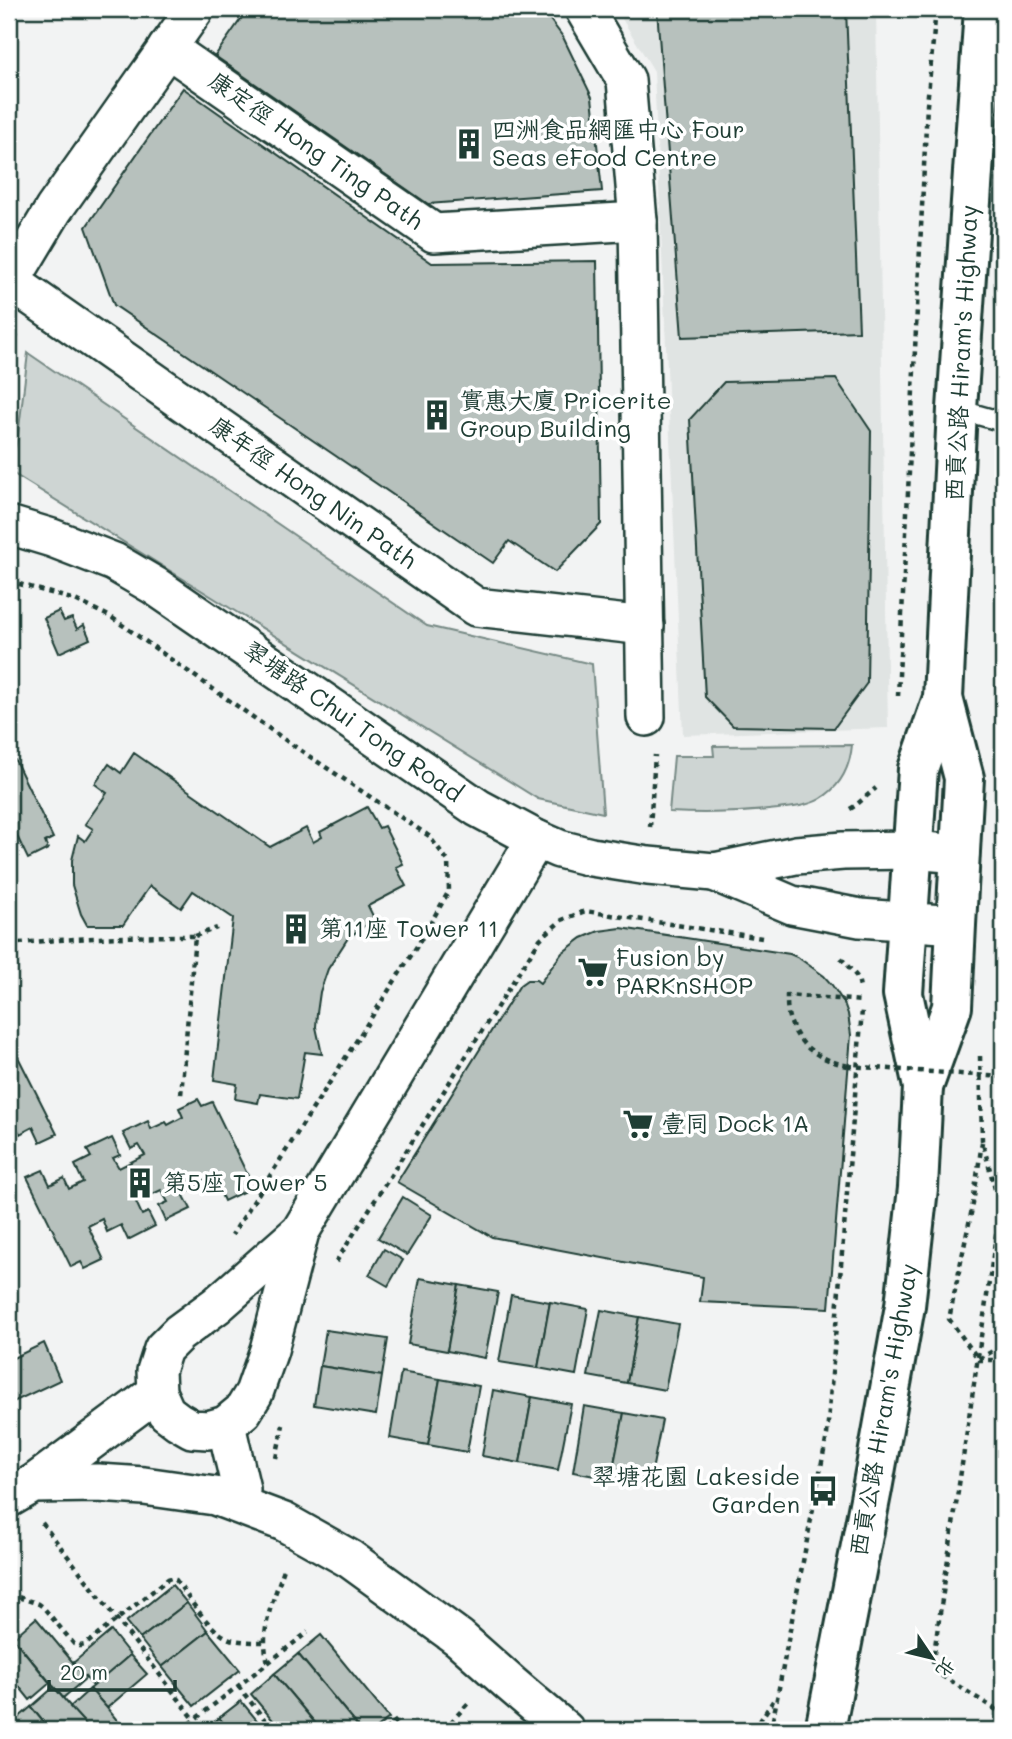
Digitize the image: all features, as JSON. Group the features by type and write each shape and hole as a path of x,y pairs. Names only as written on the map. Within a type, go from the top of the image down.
{"main road":[{"name":"西貢公路 Hiram's Highway","path":"825,1730 905,1306 918,1188 923,1087 903,994 918,769 943,698 957,409 984,9"},
{"name":"西貢公路 Hiram's Highway","path":"923,1087 952,1007 964,778 943,698"}],"street":[{"path":"9,283 54,209 195,9"},
{"path":"584,9 626,80 638,221 646,717"},
{"name":"康定徑 Hong Ting Path","path":"167,48 433,233 638,221"},
{"name":"康年徑 Hong Nin Path","path":"9,283 476,607 645,626"},
{"name":"翠塘路 Chui Tong Road","path":"9,525 114,562 155,586 478,808 559,849 620,863 714,872 796,855 843,851 912,850 960,854"},
{"path":"300,1232 217,1305 179,1333 160,1356 155,1380 157,1392 166,1412 178,1422 192,1429 208,1430 226,1425 243,1411 254,1393 269,1350 300,1232 536,839"},
{"name":"翠塘路 Chui Tong Road","path":"714,872 792,905 849,916 956,926"},
{"path":"20,1491 157,1392"},
{"path":"226,1425 241,1489 252,1509"},
{"path":"20,1491 99,1483 144,1486 215,1496 298,1529 350,1559 459,1638 565,1730"}],"lane":[{"path":"957,409 1003,422"}],"path":[{"path":"898,701 927,105 936,9"},
{"path":"9,581 75,600 111,617 291,744 429,836 448,861 449,891 232,1236"},
{"path":"649,835 655,753"},
{"path":"844,812 881,783"},
{"path":"336,1262 540,939 562,920 585,911 765,939"},
{"path":"9,944 117,936 195,936 217,928"},
{"path":"181,1095 195,936"},
{"path":"771,1730 827,1435 863,1001 858,978 843,959 832,953"},
{"path":"863,1001 787,995 791,1024 806,1046 828,1061 848,1066 1003,1077"},
{"path":"979,1360 949,1319 973,1204 982,1140 980,1056"},
{"path":"982,1140 1000,1208 933,1660 939,1674 1003,1714"},
{"path":"979,1360 1003,1345"},
{"path":"979,1360 1003,1360"},
{"path":"252,1509 286,1413"},
{"path":"20,1491 195,1720"},
{"path":"268,1662 264,1642 267,1622 298,1529"},
{"path":"9,1594 39,1604 74,1644 80,1646 85,1645 168,1579 173,1579 222,1635 233,1640 264,1642"},
{"path":"181,1730 308,1632"},
{"path":"238,1686 273,1730"},
{"path":"754,1730 776,1698"},
{"path":"385,1730 397,1720"}],"shaded area":[{"path":"616,9 876,9 888,728 683,735 654,71"},
{"path":"28,353 427,626 592,664 603,813 538,799 9,471 18,437"},
{"path":"852,745 846,769 833,789 810,803 789,808 750,811 669,812 674,756 714,756 713,746"}],"building":[{"name":"四洲食品網匯中心 Four Seas eFood Centre","path":"248,9 542,9 563,37 592,97 602,191 428,204 215,56"},
{"path":"657,9 846,9 859,331 682,337"},
{"name":"實惠大廈 Pricerite Group Building","path":"183,88 432,263 597,261 601,524 555,572 509,541 493,563 114,305 86,227"},
{"path":"836,379 871,431 867,683 834,728 733,726 705,697 690,419 724,382"},
{"path":"59,611 64,621 72,618 77,629 84,625 90,639 59,653 44,618"},
{"name":"第11座 Tower 11","path":"134,753 270,847 306,828 313,842 322,837 320,832 367,807 379,828 384,826 403,864 396,867 406,886 368,906 375,920 348,938 328,969 320,992 316,1027 322,1054 305,1052 297,1099 260,1094 258,1103 235,1099 237,1084 214,1080 233,918 193,891 181,908 150,886 123,925 87,925 81,914 72,885 72,860 78,836 85,841 93,829 85,824 107,793 95,784 109,764 121,773"},
{"path":"15,760 53,838 45,842 48,849 28,859 16,834 9,838 9,763"},
{"name":"壹同 Dock 1A","path":"621,928 790,954 824,976 844,1003 851,1035 829,1308 700,1302 703,1277 492,1237 397,1182 520,985 527,980 540,983 562,953 582,938 599,931"},
{"path":"12,1045 57,1134 40,1142 33,1127 20,1134 14,1122 9,1125 9,1046"},
{"name":"第5座 Tower 5","path":"198,1099 202,1106 212,1102 250,1180 242,1184 245,1191 224,1201 213,1176 197,1184 199,1187 183,1194 191,1209 166,1221 159,1206 168,1202 161,1190 136,1202 142,1215 148,1212 155,1226 128,1240 121,1225 107,1232 102,1219 88,1226 104,1260 85,1269 81,1262 71,1267 27,1177 43,1170 50,1185 64,1178 69,1189 83,1182 75,1165 91,1157 87,1150 112,1138 120,1155 113,1158 119,1168 145,1155 139,1145 131,1149 123,1133 148,1121 151,1129 166,1122 168,1125 183,1117 179,1108"},
{"path":"403,1197 432,1215 407,1255 378,1238"},
{"path":"384,1249 403,1260 388,1286 369,1275"},
{"path":"420,1278 459,1285 447,1351 408,1344"},
{"path":"459,1285 498,1292 485,1358 447,1351"},
{"path":"511,1295 550,1302 538,1368 499,1362"},
{"path":"550,1302 588,1309 576,1375 538,1368"},
{"path":"601,1310 639,1317 627,1383 588,1376"},
{"path":"639,1317 678,1324 665,1390 627,1383"},
{"path":"326,1330 388,1339 382,1376 320,1366"},
{"path":"44,1343 60,1380 9,1404 9,1360"},
{"path":"320,1366 382,1376 376,1415 314,1405"},
{"path":"401,1372 440,1379 428,1445 390,1438"},
{"path":"440,1379 479,1386 467,1452 428,1445"},
{"path":"493,1390 532,1397 520,1463 482,1456"},
{"path":"532,1397 571,1404 558,1470 520,1463"},
{"path":"584,1406 624,1413 611,1479 573,1472"},
{"path":"624,1413 662,1420 649,1486 611,1479"},
{"path":"172,1585 187,1603 140,1639 126,1622"},
{"path":"187,1603 208,1631 162,1667 140,1639"},
{"path":"36,1618 86,1678 63,1698 13,1638"},
{"path":"111,1631 130,1655 94,1687 73,1663"},
{"path":"208,1631 240,1670 194,1706 162,1667"},
{"path":"321,1635 389,1718 374,1730 361,1730 298,1654"},
{"path":"13,1638 50,1683 30,1700 9,1674 9,1641"},
{"path":"298,1654 361,1730 321,1730 274,1674"},
{"path":"130,1655 147,1674 107,1708 90,1689"},
{"path":"274,1674 321,1730 281,1730 251,1694"},
{"path":"54,1687 91,1730 50,1730 31,1707"},
{"path":"90,1689 125,1730 91,1730 70,1707"},
{"path":"241,1701 265,1730 230,1730 219,1718"},
{"path":"31,1707 50,1730 16,1730 11,1724"},
{"path":"219,1718 230,1730 204,1730"}],"place":[{"name":"四洲食品網匯中心 Four Seas eFood Centre","path":"469,144"},
{"name":"實惠大廈 Pricerite Group Building","path":"437,415"},
{"name":"第11座 Tower 11","path":"296,929"},
{"name":"Fusion by PARKnSHOP","path":"593,972"},
{"name":"壹同 Dock 1A","path":"638,1124"},
{"name":"第5座 Tower 5","path":"140,1183"},
{"name":"翠塘花園 Lakeside Garden","path":"823,1491"}]}
